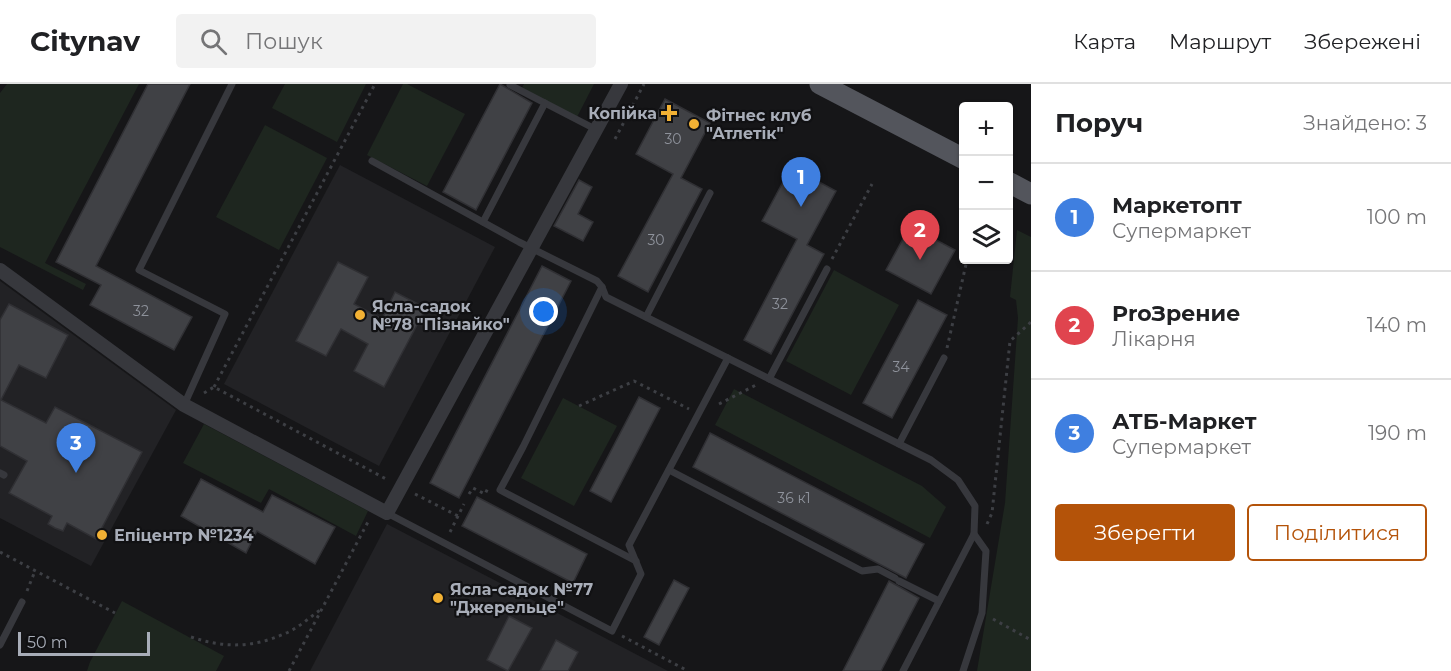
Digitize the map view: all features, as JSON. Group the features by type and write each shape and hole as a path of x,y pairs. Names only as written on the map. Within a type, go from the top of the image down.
{"main road":[{"path":"820,84 959,157"},
{"path":"1013,185 1031,194"}],"street":[{"path":"0,270 184,405 381,511 402,487 621,84"}],"lane":[{"path":"184,405 225,314 139,270 232,84"},
{"path":"510,85 597,130"},
{"path":"483,222 545,103"},
{"path":"372,161 597,281 606,297 932,460 958,480 975,506 974,534 903,671"},
{"path":"646,317 710,193"},
{"path":"769,379 827,269"},
{"path":"602,287 500,490 636,561"},
{"path":"381,511 612,631 642,574 629,545 728,358"},
{"path":"899,444 944,358"},
{"path":"669,470 862,571 878,569 939,601"},
{"path":"963,671 982,613 986,550 974,534"},
{"path":"0,645 22,602"}],"path":[{"path":"184,405 214,387 375,84"},
{"path":"615,139 644,84"},
{"path":"827,269 872,184"},
{"path":"944,358 967,264"},
{"path":"974,534 986,526 992,513 1010,341 1031,322"},
{"path":"579,406 634,381 699,414 769,379"},
{"path":"214,387 458,516"},
{"path":"469,494 473,488 485,494 488,486"},
{"path":"444,543 464,504"},
{"path":"289,671 322,609 381,511"},
{"path":"0,552 115,613"},
{"path":"22,602 36,571"},
{"path":"191,637 211,644 229,646 257,642 286,634 322,609"},
{"path":"982,613 1031,640"},
{"path":"612,631 688,671"}],"shaded area":[{"path":"7,84 139,84 45,263 86,284 83,290 0,247 0,93"},
{"path":"285,84 366,84 337,142 272,108"},
{"path":"403,84 465,114 427,186 367,155"},
{"path":"524,84 594,84 577,117 522,88"},
{"path":"265,125 327,158 279,250 216,217"},
{"name":"Ясла-садок №78 \"Пізнайко\"","path":"340,165 495,247 379,466 224,384"},
{"path":"1017,230 1031,237 1031,671 977,671 1005,503 1018,318 1016,300 1010,297"},
{"path":"834,270 899,305 851,395 786,361"},
{"path":"0,281 176,410 91,566 0,518"},
{"path":"734,389 922,486 946,507 930,538 715,425"},
{"path":"563,398 617,426 574,506 521,478"},
{"path":"204,424 368,511 356,536 269,489 261,503 183,463"},
{"name":"Ясла-садок №77 \"Джерельце\"","path":"387,524 668,671 310,671"},
{"path":"122,601 224,656 216,671 87,671"}],"building":[{"path":"148,84 190,84 96,266 192,317 174,350 90,305 101,285 56,262"},
{"path":"500,84 532,103 476,210 443,192"},
{"path":"665,99 710,123 681,178 702,189 648,292 618,276 673,174 636,154"},
{"path":"791,167 836,191 807,245 824,254 771,354 744,340 797,239 762,221"},
{"path":"579,180 592,187 578,214 593,222 583,241 554,226"},
{"path":"910,226 955,250 931,294 886,270"},
{"path":"338,262 368,277 354,304 382,319 395,292 426,308 384,387 354,371 368,344 341,329 326,356 296,341"},
{"path":"542,266 571,281 459,498 430,483"},
{"path":"918,300 947,315 892,418 863,403"},
{"path":"9,304 68,335 46,378 19,365 1,400 46,423 55,407 142,452 96,539 67,523 63,531 55,528 48,524 52,516 9,493 27,461 0,446 0,320"},
{"path":"639,397 660,408 611,502 590,491"},
{"path":"710,433 924,544 906,578 693,467"},
{"path":"201,479 263,512 272,495 335,527 315,564 257,531 246,553 181,516"},
{"path":"477,497 587,554 573,583 462,526"},
{"path":"674,580 689,588 659,645 644,637"},
{"path":"889,581 919,598 881,671 843,671"},
{"path":"509,616 532,628 508,671 487,660"},
{"path":"556,640 578,652 568,671 540,671"}],"place":[{"name":"Копійка","path":"669,113"},
{"name":"Фітнес клуб \"Атлетік\"","path":"694,124"},
{"name":"Маркетопт","path":"801,207"},
{"name":"ProЗрение","path":"920,260"},
{"name":"Ясла-садок №78 \"Пізнайко\"","path":"360,315"},
{"name":"АТБ-Маркет","path":"76,473"},
{"name":"Епіцентр №1234","path":"102,535"},
{"name":"Ясла-садок №77 \"Джерельце\"","path":"438,598"}]}
